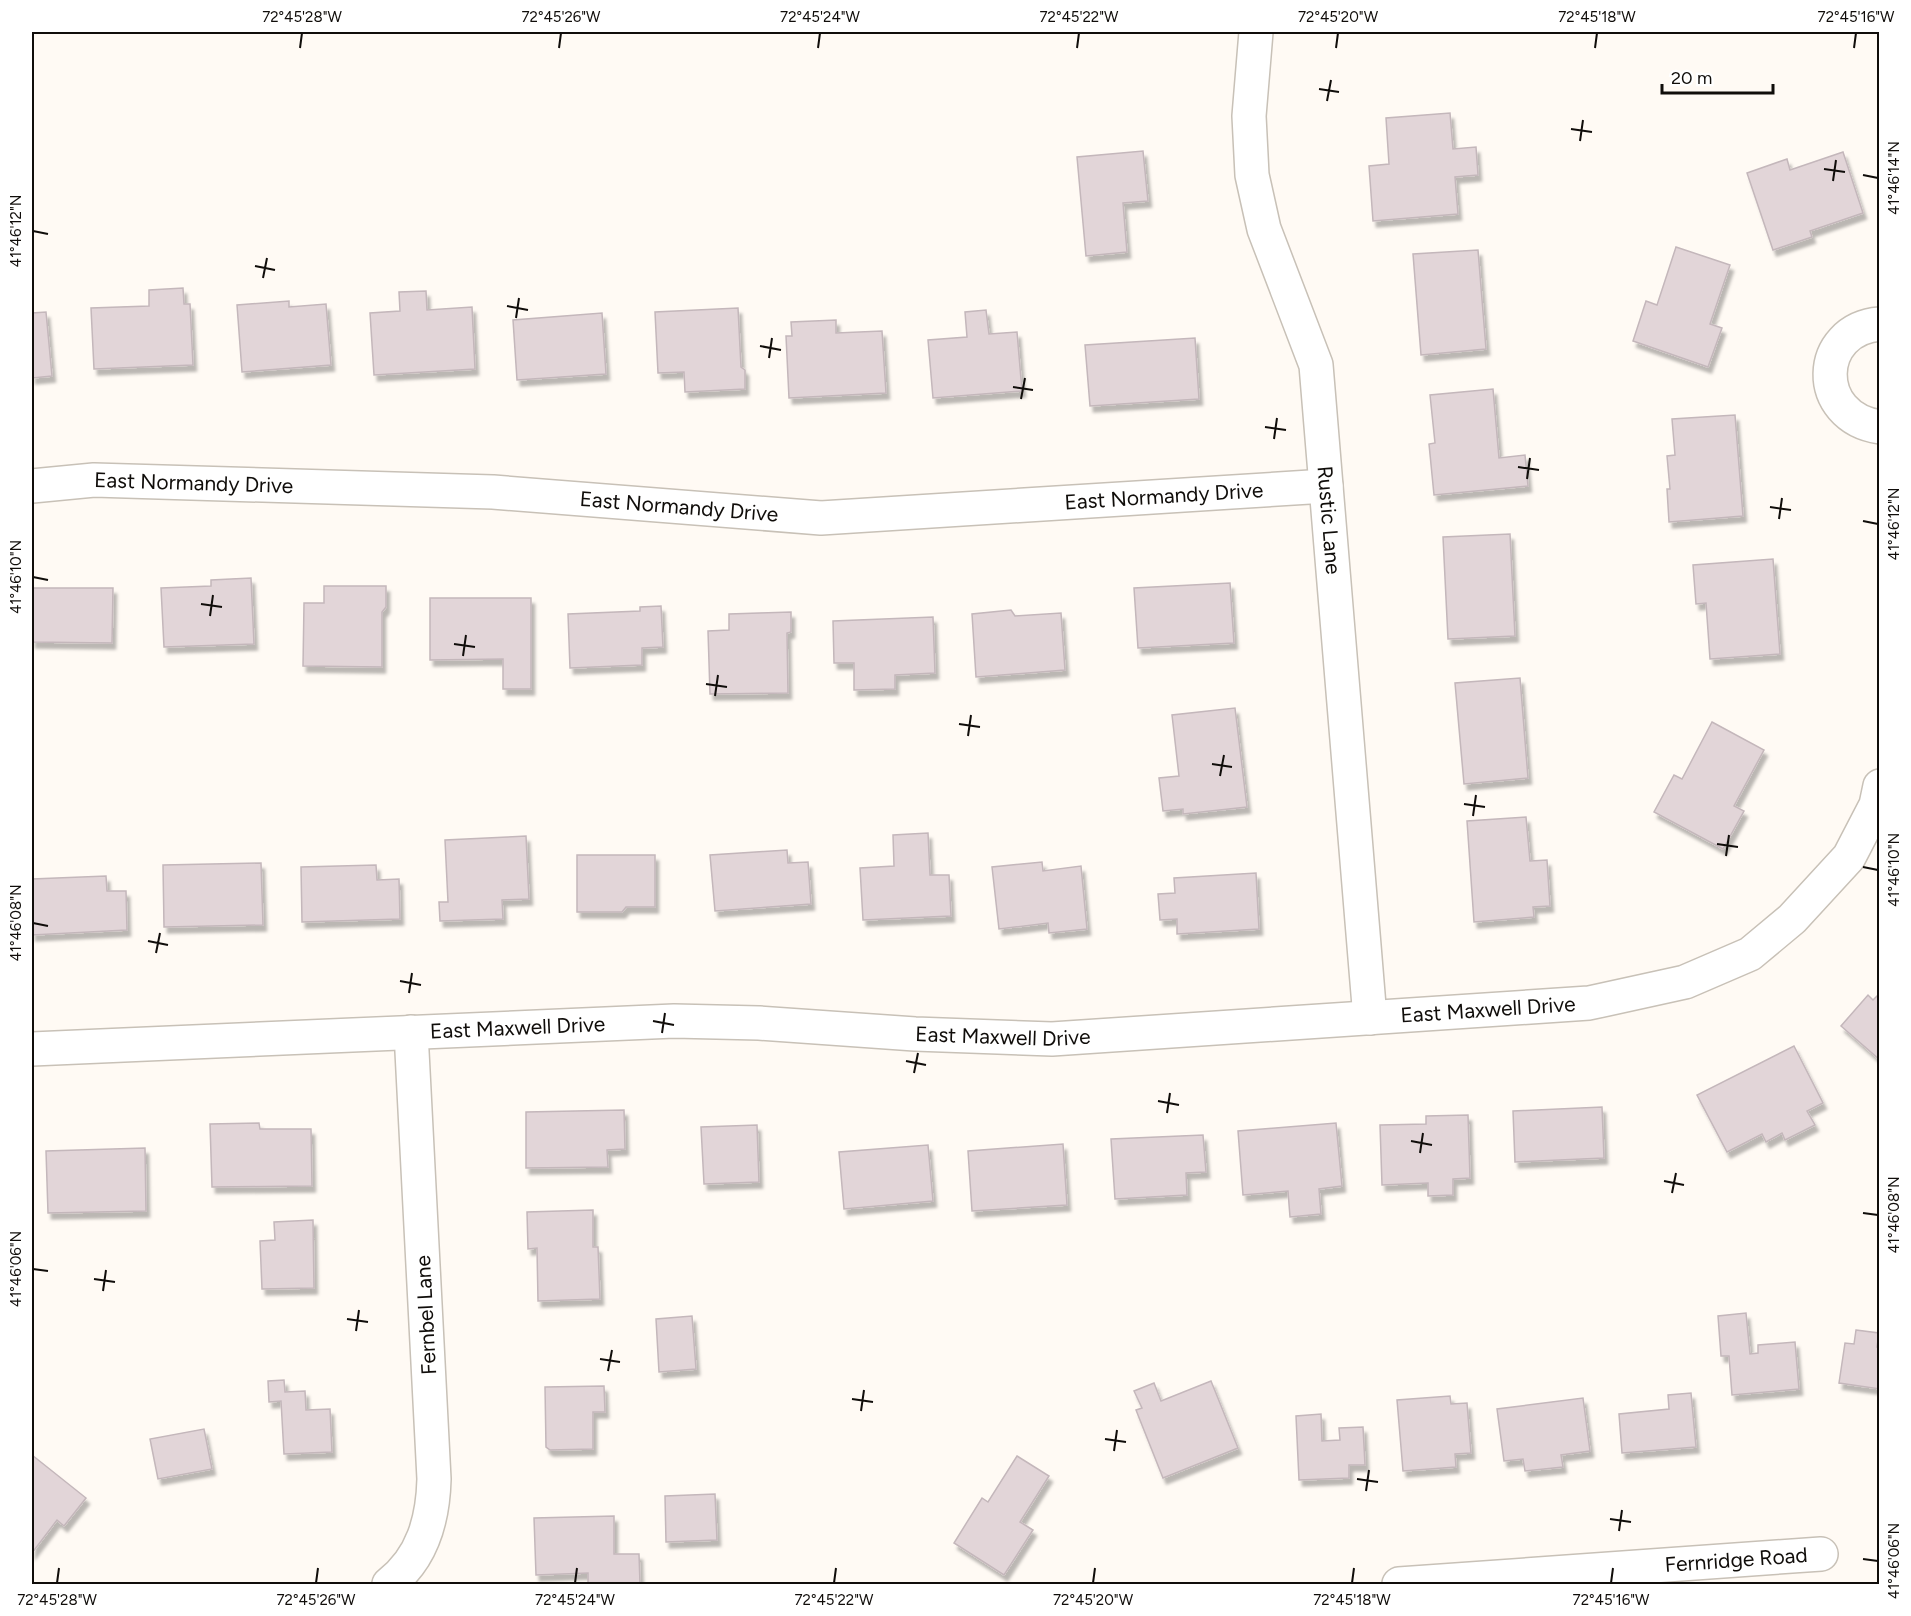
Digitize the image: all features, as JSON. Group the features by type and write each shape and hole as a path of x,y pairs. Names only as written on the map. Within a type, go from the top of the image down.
{"street":[{"name":"Rustic Lane","path":"1256,32 1249,116 1252,175 1264,229 1316,365 1370,1018"},
{"path":"1880,324 1869,325 1854,331 1842,342 1834,356 1830,372 1831,388 1838,403 1848,416 1864,425 1880,427"},
{"name":"East Normandy Drive","path":"32,486 94,480 493,492 821,518 1326,486"},
{"name":"East Maxwell Drive","path":"32,1049 716,1021 915,1034 1052,1039 1589,1003 1685,982 1750,954 1792,919 1849,857 1876,805 1880,786"},
{"name":"Fernbel Lane","path":"389,1584 411,1561 424,1539 434,1502 411,1032"},
{"name":"Fernridge Road","path":"1399,1584 1821,1554"}],"building":[{"path":"1450,113 1453,149 1476,147 1478,175 1455,177 1458,214 1373,221 1369,166 1389,164 1386,118"},
{"path":"1143,151 1148,201 1123,203 1127,252 1086,256 1077,157"},
{"path":"1843,152 1863,213 1810,231 1812,237 1773,250 1747,173 1787,159 1790,170"},
{"path":"1676,247 1730,265 1710,324 1722,328 1708,367 1633,341 1646,301 1657,305"},
{"path":"1478,250 1486,349 1421,355 1413,254"},
{"path":"183,288 184,304 190,304 193,365 94,369 91,308 149,306 149,290"},
{"path":"426,291 427,310 472,307 475,369 374,375 370,313 400,311 399,292"},
{"path":"289,301 289,307 326,304 331,365 242,372 237,305"},
{"path":"738,308 741,367 745,370 745,389 685,392 684,372 658,373 655,312"},
{"path":"986,310 989,334 1017,332 1022,391 933,398 928,340 967,337 965,312"},
{"path":"46,312 52,376 32,378 32,313"},
{"path":"602,313 606,374 517,380 513,320"},
{"path":"836,320 836,333 882,331 886,393 789,398 786,336 792,336 791,322"},
{"path":"1195,338 1199,399 1090,406 1085,345"},
{"path":"1493,389 1499,458 1525,455 1528,486 1434,495 1429,444 1435,443 1430,395"},
{"path":"1735,415 1743,516 1669,522 1667,489 1670,489 1667,456 1675,455 1672,419"},
{"path":"1510,534 1515,636 1448,639 1443,537"},
{"path":"1773,559 1780,654 1710,659 1706,603 1696,604 1693,565"},
{"path":"251,578 254,644 164,647 161,588 211,586 211,580"},
{"path":"1230,583 1234,643 1138,648 1134,588"},
{"path":"324,586 386,586 386,607 382,612 382,667 303,666 304,603 324,603"},
{"path":"32,588 113,588 112,643 32,642"},
{"path":"430,598 531,598 531,689 503,689 503,659 430,660"},
{"path":"661,606 663,647 642,648 642,665 570,668 568,614 640,611 640,607"},
{"path":"1011,610 1015,616 1061,613 1065,670 976,677 972,614"},
{"path":"791,612 791,632 787,633 788,693 710,694 708,631 729,630 729,614"},
{"path":"933,617 935,673 895,675 895,689 854,690 854,663 834,663 833,621"},
{"path":"1520,678 1528,778 1464,784 1455,683"},
{"path":"1235,708 1247,807 1183,814 1183,809 1163,811 1159,778 1179,776 1172,715"},
{"path":"1712,722 1764,750 1734,806 1744,811 1723,849 1654,812 1674,775 1682,779"},
{"path":"1526,817 1530,861 1547,860 1550,906 1533,907 1534,917 1474,922 1467,821"},
{"path":"928,833 930,875 949,875 951,916 863,920 860,868 894,866 893,835"},
{"path":"526,836 529,899 502,900 503,919 440,921 439,902 448,902 445,840"},
{"path":"787,850 788,863 808,862 811,904 715,911 710,855"},
{"path":"577,855 655,855 655,907 626,907 622,912 577,912"},
{"path":"1042,862 1043,871 1081,866 1087,929 1049,933 1048,923 999,929 992,867"},
{"path":"261,863 263,925 164,927 163,865"},
{"path":"376,865 377,880 399,879 400,919 302,922 301,867"},
{"path":"1256,873 1259,929 1177,934 1177,919 1160,920 1158,894 1175,893 1174,878"},
{"path":"106,876 107,891 126,891 127,930 32,935 32,879"},
{"path":"1880,993 1880,1060 1841,1026 1868,995 1873,1000"},
{"path":"1794,1046 1823,1103 1807,1111 1815,1125 1785,1140 1782,1133 1766,1142 1762,1134 1727,1152 1697,1095"},
{"path":"1602,1107 1604,1158 1515,1162 1513,1111"},
{"path":"624,1110 625,1149 607,1150 608,1167 526,1168 526,1112"},
{"path":"1468,1115 1470,1178 1453,1179 1453,1195 1428,1196 1428,1183 1382,1185 1380,1125 1426,1124 1426,1116"},
{"path":"259,1123 260,1129 311,1129 312,1186 212,1187 210,1124"},
{"path":"1336,1123 1342,1186 1319,1189 1321,1214 1290,1217 1288,1191 1243,1195 1238,1131"},
{"path":"757,1125 759,1182 704,1184 701,1127"},
{"path":"1203,1135 1206,1172 1186,1173 1187,1195 1115,1199 1111,1139"},
{"path":"1063,1144 1067,1205 972,1211 968,1151"},
{"path":"928,1145 933,1201 844,1209 839,1152"},
{"path":"145,1148 146,1211 48,1213 46,1151"},
{"path":"593,1210 593,1247 598,1247 600,1299 538,1301 537,1248 528,1249 527,1212"},
{"path":"313,1220 314,1288 262,1289 260,1241 275,1240 274,1222"},
{"path":"1746,1313 1750,1354 1758,1353 1758,1345 1795,1342 1799,1389 1732,1395 1729,1356 1721,1356 1718,1316"},
{"path":"692,1316 696,1369 659,1372 656,1319"},
{"path":"1856,1330 1879,1333 1877,1347 1880,1347 1880,1389 1839,1383 1845,1343 1854,1344"},
{"path":"284,1380 285,1392 305,1391 306,1410 330,1409 332,1452 284,1454 281,1401 269,1402 268,1381"},
{"path":"1211,1381 1238,1448 1163,1478 1136,1410 1142,1408 1134,1391 1154,1383 1161,1401"},
{"path":"604,1386 605,1412 593,1412 593,1449 550,1450 546,1447 545,1387"},
{"path":"1691,1393 1696,1447 1622,1453 1619,1414 1669,1409 1668,1395"},
{"path":"1450,1396 1451,1404 1467,1403 1471,1453 1455,1454 1456,1467 1403,1471 1397,1400"},
{"path":"1583,1398 1590,1451 1561,1455 1563,1467 1525,1471 1523,1459 1504,1461 1497,1409"},
{"path":"1321,1414 1322,1441 1340,1440 1339,1428 1363,1427 1365,1465 1349,1465 1349,1478 1299,1480 1296,1416"},
{"path":"204,1429 212,1469 158,1479 150,1439"},
{"path":"32,1455 86,1498 64,1526 57,1520 32,1553"},
{"path":"1017,1456 1049,1476 1020,1522 1033,1530 1004,1575 954,1543 982,1498 988,1502"},
{"path":"715,1494 717,1540 666,1542 665,1496"},
{"path":"614,1516 614,1554 639,1554 640,1584 588,1584 588,1573 536,1575 534,1518"}]}
